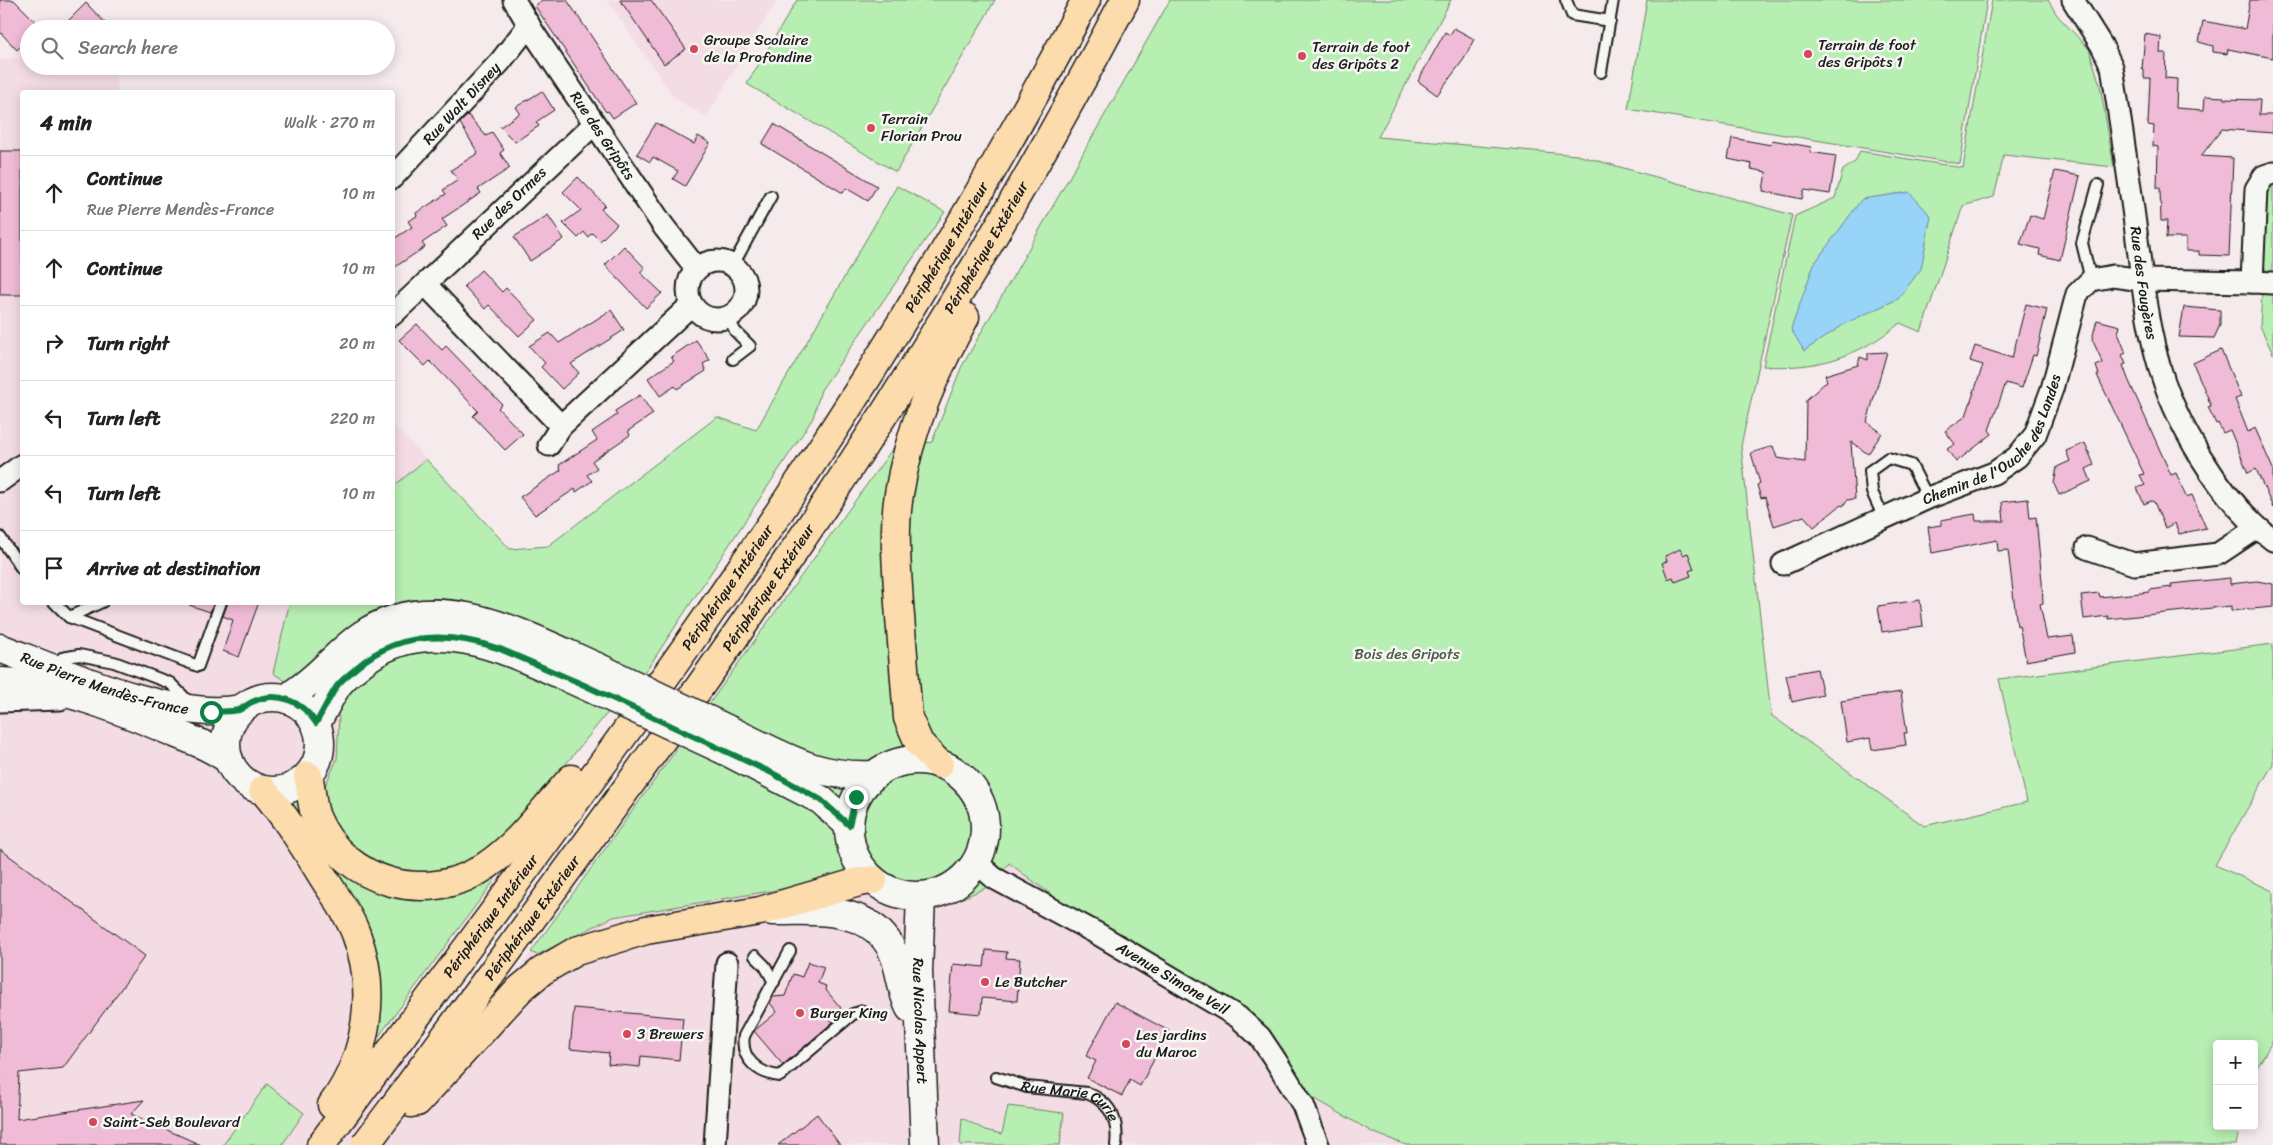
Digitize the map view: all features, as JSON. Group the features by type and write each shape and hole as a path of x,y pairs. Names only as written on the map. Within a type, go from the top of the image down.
{"highway":[{"name":"Périphérique Intérieur","path":"350,1093 600,767 723,594 851,403 956,234 1086,0"},
{"name":"Périphérique Extérieur","path":"364,1142 395,1105 639,771 770,586 891,403 1003,220 1125,0"},
{"path":"939,764 919,743 908,718 895,551 898,495 908,450 923,403 946,353 1004,249 1003,220"},
{"path":"308,776 316,817 329,838 346,857 360,869 390,883 428,887 449,882 485,866 507,850 573,777 600,767"},
{"path":"264,790 288,820 305,846 356,934 361,952 367,994 363,1034 350,1093 311,1143"},
{"path":"395,1105 417,1102 520,989 542,971 576,951 646,930 760,911 859,882 872,880"}],"main road":[{"path":"286,699 364,634 387,623 430,614 463,616 484,620 509,629 590,676 730,741 812,769 833,774 874,775"},
{"path":"316,723 337,686 361,663 390,646 425,637 447,636 475,640 590,676"},
{"name":"Rue Pierre Mendès-France","path":"0,648 52,668 171,708 221,711 242,709"},
{"name":"Rue Pierre Mendès-France","path":"0,682 43,687 150,722 217,751 229,760"},
{"path":"263,698 286,699 304,708 316,723 320,737 320,751 316,764 308,776 288,789 264,790 254,787 238,776 229,760 226,746 227,732 232,720 251,702 263,698"},
{"path":"730,741 821,800 849,825"},
{"path":"926,760 939,764 962,777 978,798 983,811 984,837 976,862 958,882 947,889 921,896 896,892 872,880 854,855 850,841 849,825 856,797 874,775 885,768 905,761 926,760"},
{"name":"Rue Nicolas Appert","path":"921,896 918,972 925,1145"},
{"path":"760,911 840,913 862,920 878,933 892,951 908,1004 920,1024"}],"street":[{"name":"Rue des Gripôts","path":"514,0 594,124 664,227 696,268"},
{"name":"Rue des Fougères","path":"2074,0 2102,46 2112,67 2142,280 2157,358 2178,412 2198,450 2220,484 2265,534"},
{"name":"Rue Walt Disney","path":"395,175 487,76 529,25"},
{"name":"Rue des Ormes","path":"395,312 594,124"},
{"path":"2091,280 2114,276 2142,280 2263,282 2256,189 2264,176 2273,173"},
{"path":"722,261 733,265 741,273 746,283 744,300 735,313 729,317 719,320 701,316 691,305 687,292 689,278 696,268 707,262 722,261"},
{"name":"Chemin de l'Ouche des Landes","path":"1783,564 1928,498 1994,473 2017,457 2035,434 2052,389 2077,294 2091,280"},
{"path":"425,284 561,426"},
{"path":"549,445 561,426 691,305"},
{"path":"0,481 20,467"},
{"path":"2087,548 2134,564 2218,554 2265,534"},
{"path":"0,701 82,699"},
{"name":"Avenue Simone Veil","path":"976,862 994,878 1098,934 1238,1017 1260,1037 1276,1061 1303,1105 1318,1145"},
{"path":"715,1145 727,963"}],"lane":[{"path":"1566,0 1572,15 1610,22"},
{"path":"1601,72 1613,0"},
{"path":"2091,280 2082,243 2098,185"},
{"path":"733,265 771,196"},
{"path":"729,317 735,331 750,346 733,359"},
{"path":"1884,518 1872,492 1870,471 1888,458 1911,465 1928,498"},
{"path":"0,537 20,566"},
{"path":"57,605 69,617 198,666 220,605"},
{"path":"69,617 95,605"},
{"path":"790,951 744,1036 742,1045 752,1064 760,1071 780,1076 853,1014 863,1011"},
{"path":"755,956 765,966 774,982"},
{"name":"Rue Marie Curie","path":"996,1077 1027,1087 1087,1093 1096,1096 1104,1101 1113,1114 1117,1127 1116,1145"}],"shaded area":[{"name":"Groupe Scolaire de la Profondine","path":"607,0 777,0 706,117 674,98"},
{"path":"20,58 20,75 116,75 118,90 20,90 20,605 289,605 339,716 337,759 324,788 265,805 350,939 361,1026 441,1065 531,952 537,955 613,917 813,884 992,885 1009,863 1085,920 1204,984 1263,1024 1286,1056 1307,1094 1372,1132 1406,1145 0,1145 0,60"},
{"path":"395,427 426,459 395,485"}],"green space":[{"name":"Terrain Florian Prou","path":"797,0 995,0 896,172 747,84"},
{"name":"Bois des Gripots","path":"1170,0 1451,0 1378,137 1577,155 1792,215 1741,446 1771,715 1924,826 2027,802 1999,679 2273,644 2273,764 2215,865 2273,891 2273,1040 2258,1066 2258,1040 2213,1040 2213,1130 2239,1130 2236,1145 1406,1145 1372,1132 1307,1094 1286,1056 1262,1024 1204,984 1085,920 1009,863 992,885 954,902 887,901 861,890 813,884 613,917 537,955 531,952 893,448 932,442 961,368"},
{"name":"Terrain de foot des Gripôts 1","path":"1647,0 1987,0 1960,164 1628,109"},
{"path":"1992,0 2048,0 2057,15 2089,49 2100,85 2114,167 2004,155 1994,197 1963,206 1921,332 1900,323 1868,345 1836,359 1801,366 1763,366 1795,216 1835,198 1843,170 1855,162 1860,151 1963,168"},
{"path":"2273,184 2273,275 2262,266 2265,192"},
{"path":"897,186 945,212 821,390 813,418 650,665 604,717 507,837 494,881 379,1036 361,1026 350,939 264,805 324,788 337,759 339,716 273,673 289,605 395,605 395,485 426,459 510,549 548,546 717,417 756,430"},
{"path":"2262,293 2273,293 2273,354 2260,326"},
{"path":"267,1084 304,1113 282,1145 223,1145"},
{"path":"1008,1106 1064,1113 1060,1145 960,1145 962,1118 985,1130 1002,1134"}],"water":[{"path":"1909,192 1931,216 1921,269 1898,299 1846,323 1804,351 1791,329 1814,264 1862,199"}],"building":[{"path":"0,0 14,0 34,20 20,20 20,47 17,50 0,32"},
{"path":"542,0 567,0 636,103 613,118 608,111 606,112 535,6"},
{"path":"620,0 651,0 686,49 664,64"},
{"path":"2250,0 2273,0 2273,58 2228,49 2227,54 2213,52 2213,46 2199,42 2203,21 2245,29"},
{"path":"86,3 102,20 69,20"},
{"path":"1454,28 1474,39 1464,59 1437,95 1418,81 1445,32 1450,35"},
{"path":"2145,34 2161,37 2160,53 2166,53 2165,78 2177,79 2176,108 2204,110 2205,96 2224,97 2224,99 2260,100 2259,115 2273,115 2273,133 2222,129 2201,156 2233,158 2229,256 2199,255 2199,251 2186,251 2186,238 2166,238 2167,221 2161,221 2160,188 2157,188 2158,147 2153,146 2154,126 2148,125 2150,78 2144,78 2144,70 2142,69"},
{"path":"542,91 554,110 536,122 539,126 515,142 500,127 520,113 516,107"},
{"path":"468,115 486,136 492,132 504,150 500,153 510,168 478,189 481,193 442,219 447,226 422,243 425,247 395,267 395,238 412,227 408,221 417,216 416,213 446,194 443,190 458,180 451,170 478,153 460,123"},
{"path":"656,123 694,144 698,136 710,143 685,186 673,179 678,171 653,157 650,162 637,154"},
{"path":"774,124 877,186 868,201 846,188 843,193 762,144"},
{"path":"1732,138 1771,145 1772,140 1811,147 1810,152 1836,156 1830,194 1804,190 1802,199 1763,191 1766,172 1751,169 1752,164 1728,159"},
{"path":"0,151 20,151 20,295 0,295"},
{"path":"2055,171 2080,176 2060,260 2039,255 2040,249 2020,244 2030,215 2043,219"},
{"path":"578,177 605,205 601,209 617,224 600,241 592,233 588,237 584,232 578,238 563,223 581,210 563,192"},
{"path":"548,215 564,239 530,261 514,237"},
{"path":"624,246 645,268 640,272 662,293 646,308 605,265"},
{"path":"481,270 502,292 506,288 537,320 519,336 489,305 485,309 464,286"},
{"path":"2026,304 2047,309 2036,356 2033,355 2022,388 2006,383 1989,430 1992,434 1956,462 1947,449 1955,444 1945,431 1966,416 1983,365 1970,361 1975,346 2012,358"},
{"path":"2184,307 2220,310 2220,325 2214,338 2179,337"},
{"path":"611,310 624,330 571,364 579,373 562,389 541,367 545,363 529,346 550,333 559,343"},
{"path":"2097,320 2120,326 2118,333 2126,353 2122,355 2126,364 2123,365 2128,379 2171,475 2176,473 2186,497 2192,495 2206,528 2179,534 2175,523 2165,528 2154,502 2151,501 2144,504 2137,488 2145,485 2140,475 2144,474 2097,375 2099,375 2096,366 2103,363 2092,339"},
{"path":"417,324 442,350 446,346 502,404 498,408 523,434 505,450 473,416 478,411 430,361 425,366 399,340"},
{"path":"696,340 710,360 703,364 706,371 677,389 675,386 660,396 648,378 674,361 671,357"},
{"path":"2221,350 2241,397 2235,399 2248,432 2255,428 2273,469 2273,508 2256,469 2248,473 2230,430 2223,433 2218,423 2216,424 2208,407 2211,406 2208,398 2193,363"},
{"path":"1887,352 1867,422 1882,433 1868,454 1851,442 1855,499 1847,500 1843,506 1841,505 1814,527 1804,516 1774,526 1765,497 1761,498 1757,485 1760,483 1751,453 1773,446 1777,458 1805,462 1806,400 1827,381 1825,375 1858,365 1860,357 1868,360 1868,353"},
{"path":"640,395 653,414 628,431 630,435 592,461 597,468 587,475 592,481 576,492 575,489 535,515 520,497 561,470 559,465 597,440 592,432 617,415 615,411"},
{"path":"2085,443 2094,465 2086,469 2091,481 2059,495 2054,484 2057,467 2070,461 2066,451"},
{"path":"2028,499 2030,518 2036,517 2043,603 2040,604 2047,639 2073,636 2075,652 2026,661 2019,625 2017,626 2008,550 1998,551 1997,540 1932,553 1928,527 1941,525 1941,520 1975,514 1976,521 2004,521 2002,502"},
{"path":"1680,549 1683,555 1688,553 1694,569 1689,571 1691,576 1675,582 1673,577 1668,579 1662,563 1667,561 1665,556"},
{"path":"2230,578 2230,584 2257,581 2273,584 2273,607 2231,611 2231,606 2108,619 2108,616 2084,619 2081,595 2099,593 2100,597 2150,592 2150,590 2172,587 2171,584"},
{"path":"1920,600 1923,626 1882,632 1878,606"},
{"path":"189,605 213,605 210,612"},
{"path":"227,605 258,605 239,657 223,651 233,620 223,616"},
{"path":"1817,669 1823,695 1792,702 1786,675"},
{"path":"1901,692 1907,733 1904,733 1906,745 1872,750 1870,738 1847,742 1841,701"},
{"path":"0,849 145,956 63,1068 19,1073 17,1119 144,1100 131,1114 201,1145 0,1145"},
{"name":"Le Butcher","path":"986,950 1007,952 1006,958 1020,959 1017,1001 982,998 981,1014 949,1011 953,964 984,967"},
{"name":"Burger King","path":"808,962 824,967 818,983 826,986 825,989 841,1008 828,1018 833,1022 783,1065 754,1031 777,1012 770,1003 773,997 785,996 793,974 802,977"},
{"path":"1115,1002 1169,1031 1140,1086 1130,1080 1122,1096 1087,1078 1096,1061 1086,1056"},
{"name":"3 Brewers","path":"574,1008 683,1018 679,1060 641,1056 640,1067 608,1064 609,1053 570,1049"},
{"path":"817,1114 840,1145 778,1145"}],"place":[{"name":"Groupe Scolaire de la Profondine","path":"694,49"},
{"name":"Terrain de foot des Gripôts 1","path":"1808,54"},
{"name":"Terrain de foot des Gripôts 2","path":"1302,56"},
{"name":"Terrain Florian Prou","path":"871,128"},
{"name":"Le Butcher","path":"985,982"},
{"name":"Burger King","path":"800,1013"},
{"name":"3 Brewers","path":"627,1034"},
{"name":"Les jardins du Maroc","path":"1126,1044"},
{"name":"Saint-Seb Boulevard","path":"93,1122"}],"route":[{"path":"211,712 242,709 251,702 274,697 296,702 311,715 316,723 337,686 361,663 374,654 390,646 417,638 447,636 475,640 500,649 584,685 724,750 772,773 821,800 849,825 856,797"}]}
